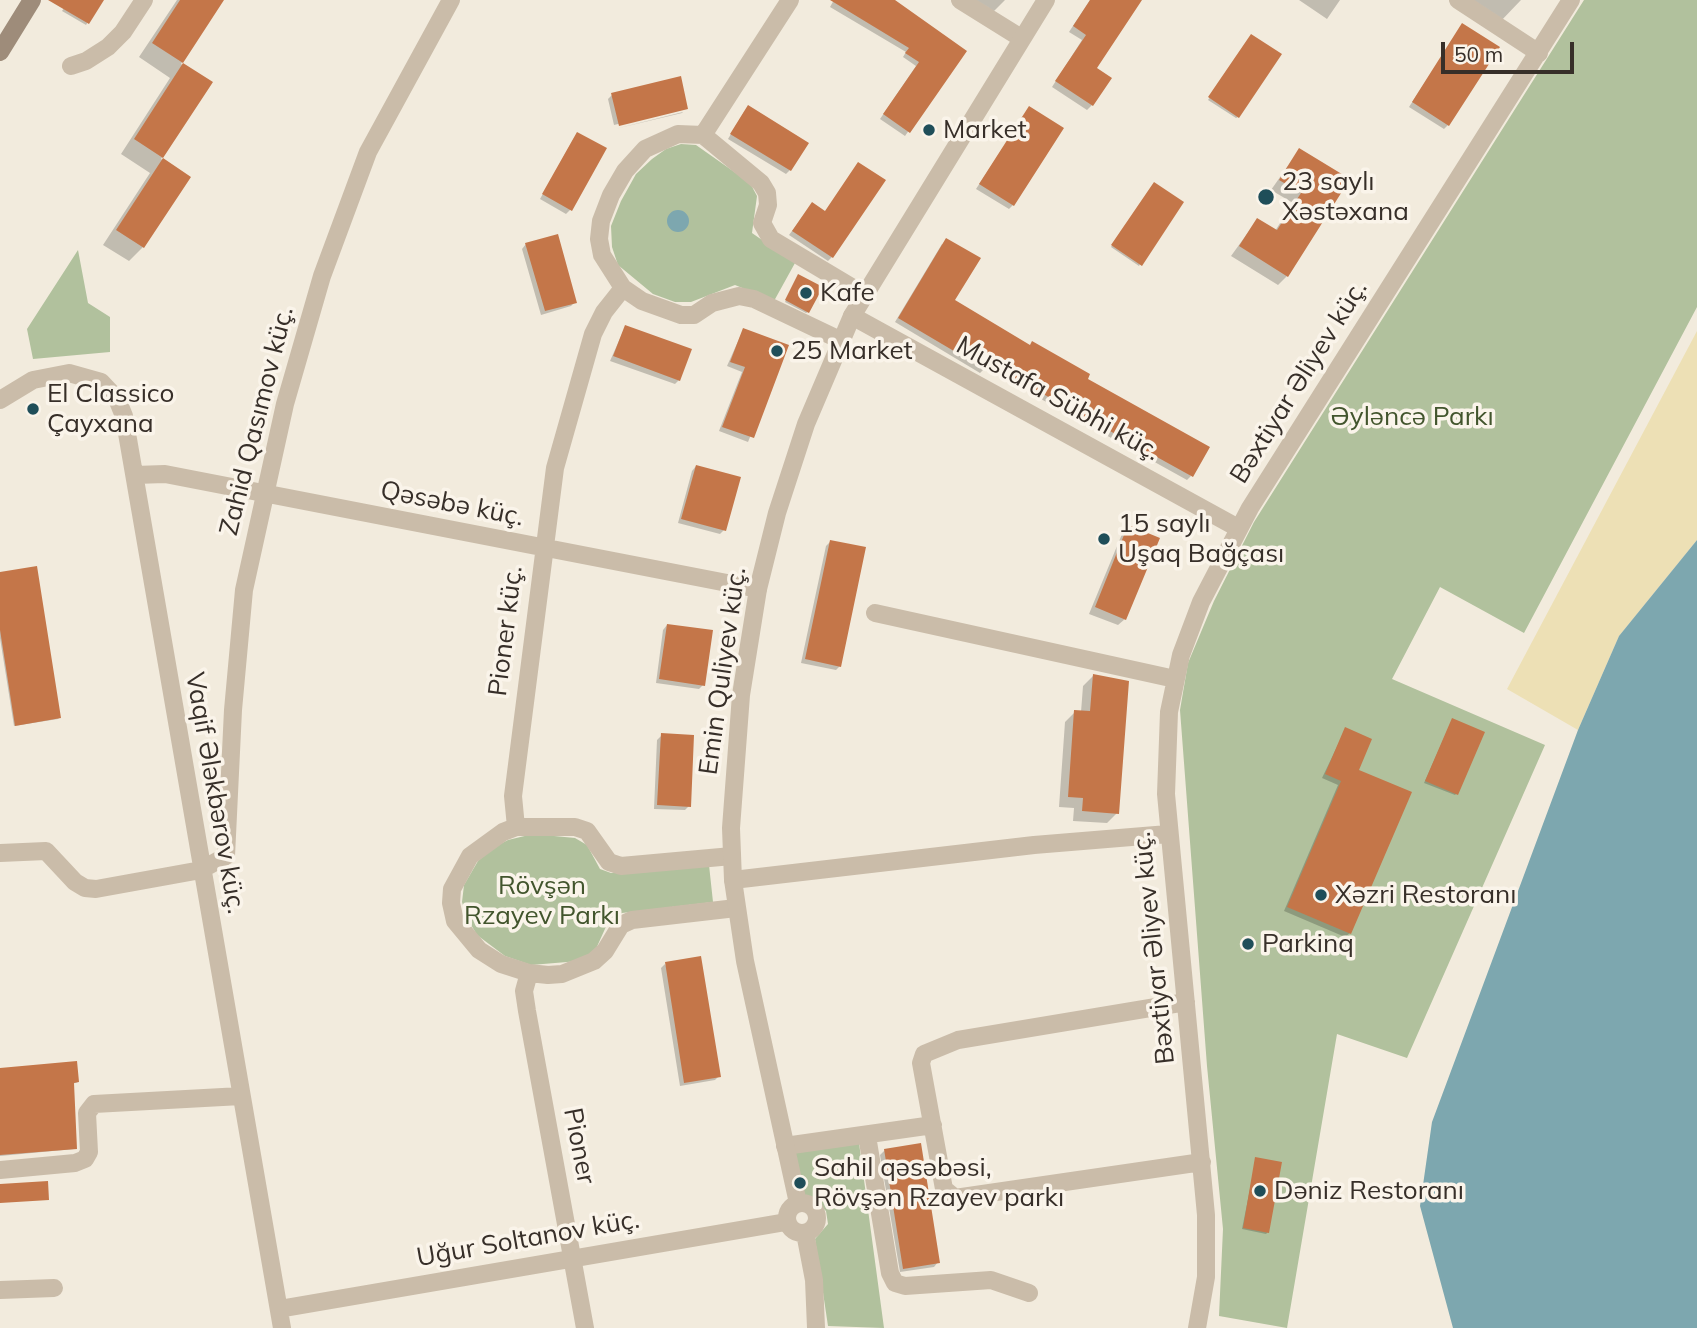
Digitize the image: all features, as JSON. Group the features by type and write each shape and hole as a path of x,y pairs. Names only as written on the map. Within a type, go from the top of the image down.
{"main road":[{"path":"0,52 32,0"}],"street":[{"path":"71,66 86,61 108,47 123,32 144,0"},
{"name":"Zahid Qasımov küç.","path":"201,870 226,856 239,638 246,576 302,345 349,201 388,110 451,0"},
{"path":"703,135 790,0"},
{"path":"960,0 1021,38"},
{"name":"Emin Quliyev küç.","path":"798,1203 736,908 733,880 732,806 741,695 758,589 797,451 840,340 863,294 1046,0"},
{"path":"1458,0 1539,53"},
{"name":"Bəxtiyar Əliyev küç.","path":"1197,1328 1206,1277 1202,1162 1168,834 1166,749 1175,679 1201,602 1238,528 1571,0"},
{"path":"840,340 754,299 727,297 694,316 681,315 642,301 623,288 605,262 599,239 601,222 611,195 625,171 645,149 678,134 703,135 761,183 767,193 768,205 762,223 771,239 863,294"},
{"name":"Pioner küç.","path":"516,827 513,796 542,549 555,468 589,345 604,312 623,288"},
{"name":"Mustafa Sübhi küç.","path":"852,316 1238,528"},
{"name":"Vaqif Ələkbərov küç.","path":"0,400 13,390 51,374 69,373 101,382 117,399 124,416 282,1328"},
{"name":"Qəsəbə küç.","path":"135,475 166,474 758,589"},
{"path":"875,613 1175,679"},
{"path":"732,856 621,866 609,862 587,831 575,827 516,827 503,832 470,856 452,889 451,903 455,922 479,950 501,964 528,974 562,974 580,968 605,951 621,925 632,920 736,908"},
{"path":"733,880 1034,845 1168,834"},
{"path":"0,853 46,851 75,881 85,888 96,889 201,870"},
{"name":"Pioner","path":"528,974 524,991 527,1012 585,1328"},
{"path":"1186,1002 958,1040 932,1049 924,1054 921,1063 944,1189 955,1198 1202,1162"},
{"path":"0,1170 75,1163 85,1159 89,1152 87,1113 94,1104 241,1096"},
{"path":"785,1146 933,1125"},
{"path":"867,1136 890,1273 895,1283 905,1286 983,1280 1029,1293"},
{"path":"798,1203 806,1203 817,1215 812,1230 805,1233 790,1229 786,1222 791,1207 798,1203"},
{"name":"Uğur Soltanov küç.","path":"279,1310 786,1222"},
{"path":"805,1233 814,1280 816,1328"},
{"path":"0,1290 54,1288"}],"green space":[{"name":"Əyləncə Parkı","path":"1584,0 1697,0 1697,307 1524,633 1440,587 1392,679 1545,745 1407,1058 1337,1034 1287,1328 1219,1316 1223,1229 1207,1066 1180,710 1188,663 1214,601 1254,522"},
{"path":"681,144 696,145 750,183 757,196 752,233 795,263 774,301 735,285 691,302 675,302 653,294 618,265 612,247 611,226 621,201 636,174 666,149"},
{"path":"78,250 88,303 110,317 110,352 33,359 27,329"},
{"name":"Rövşən Rzayev Parkı","path":"533,834 575,838 587,845 600,869 611,873 709,865 713,902 622,913 609,920 595,951 579,961 531,965 505,956 477,935 467,918 462,902 464,885 478,861 494,847 508,840"},
{"path":"859,1143 884,1328 828,1326 815,1239 828,1224 826,1211 817,1202 804,1196 795,1151"}],"sand":[{"path":"1697,331 1697,540 1619,636 1578,730 1507,689"}],"water":[{"path":"674,210 682,210 689,217 689,225 682,232 674,232 667,225 667,217"},
{"path":"1697,540 1697,1328 1453,1328 1420,1206 1432,1122 1578,730 1619,636"}],"building":[{"path":"48,0 104,0 89,24"},
{"path":"180,0 224,0 183,63 152,43"},
{"path":"830,0 895,0 967,51 910,133 883,114 919,62 905,53 909,48"},
{"path":"1090,0 1142,0 1097,68 1112,78 1093,106 1055,81 1086,35 1073,26"},
{"path":"1462,23 1500,47 1449,126 1412,102"},
{"path":"1251,34 1282,54 1239,118 1208,97"},
{"path":"183,63 213,82 163,158 134,139"},
{"path":"681,76 688,109 619,126 611,93"},
{"path":"748,105 809,143 791,171 730,134"},
{"path":"1029,106 1064,128 1014,206 979,184"},
{"path":"577,132 607,148 572,211 542,194"},
{"path":"1299,148 1350,179 1288,277 1239,246 1257,218 1277,230 1301,193 1279,180"},
{"path":"163,158 191,177 144,248 116,230"},
{"path":"858,162 886,180 833,258 792,231 812,202 825,211"},
{"path":"1154,182 1184,202 1142,266 1111,245"},
{"path":"558,234 577,303 545,311 525,243"},
{"path":"946,238 981,258 955,300 1030,345 1032,341 1090,374 1088,379 1210,447 1193,477 989,364 986,370 898,318"},
{"path":"798,274 823,287 809,313 785,300"},
{"path":"625,325 692,349 680,381 613,356"},
{"path":"743,328 789,345 754,438 722,427 745,367 730,362"},
{"path":"696,465 741,477 726,531 681,519"},
{"path":"1128,525 1160,538 1126,620 1095,607"},
{"path":"830,540 866,547 841,667 805,659"},
{"path":"37,566 61,718 15,726 0,630 0,572"},
{"path":"667,624 713,630 705,686 659,679"},
{"path":"1093,674 1129,681 1119,814 1082,811 1083,798 1068,797 1074,710 1090,711"},
{"path":"1452,718 1485,732 1458,795 1425,781"},
{"path":"1345,727 1372,739 1359,770 1412,792 1351,934 1287,907 1341,781 1325,774"},
{"path":"661,733 694,735 691,807 657,805"},
{"path":"701,956 721,1077 684,1083 665,962"},
{"path":"77,1061 79,1082 74,1083 77,1149 0,1155 0,1068"},
{"path":"921,1143 940,1263 903,1269 884,1149"},
{"path":"1255,1157 1282,1162 1269,1233 1243,1228"},
{"path":"48,1181 49,1200 0,1203 0,1184"}],"place":[{"name":"Market","path":"929,130"},
{"name":"23 saylı Xəstəxana","path":"1266,197"},
{"name":"Kafe","path":"806,293"},
{"name":"25 Market","path":"777,351"},
{"name":"El Classico Çayxana","path":"33,409"},
{"name":"15 saylı Uşaq Bağçası","path":"1104,539"},
{"name":"Xəzri Restoranı","path":"1321,895"},
{"name":"Parkinq","path":"1248,944"},
{"name":"Sahil qəsəbəsi, Rövşən Rzayev parkı","path":"800,1183"},
{"name":"Dəniz Restoranı","path":"1260,1191"}]}
